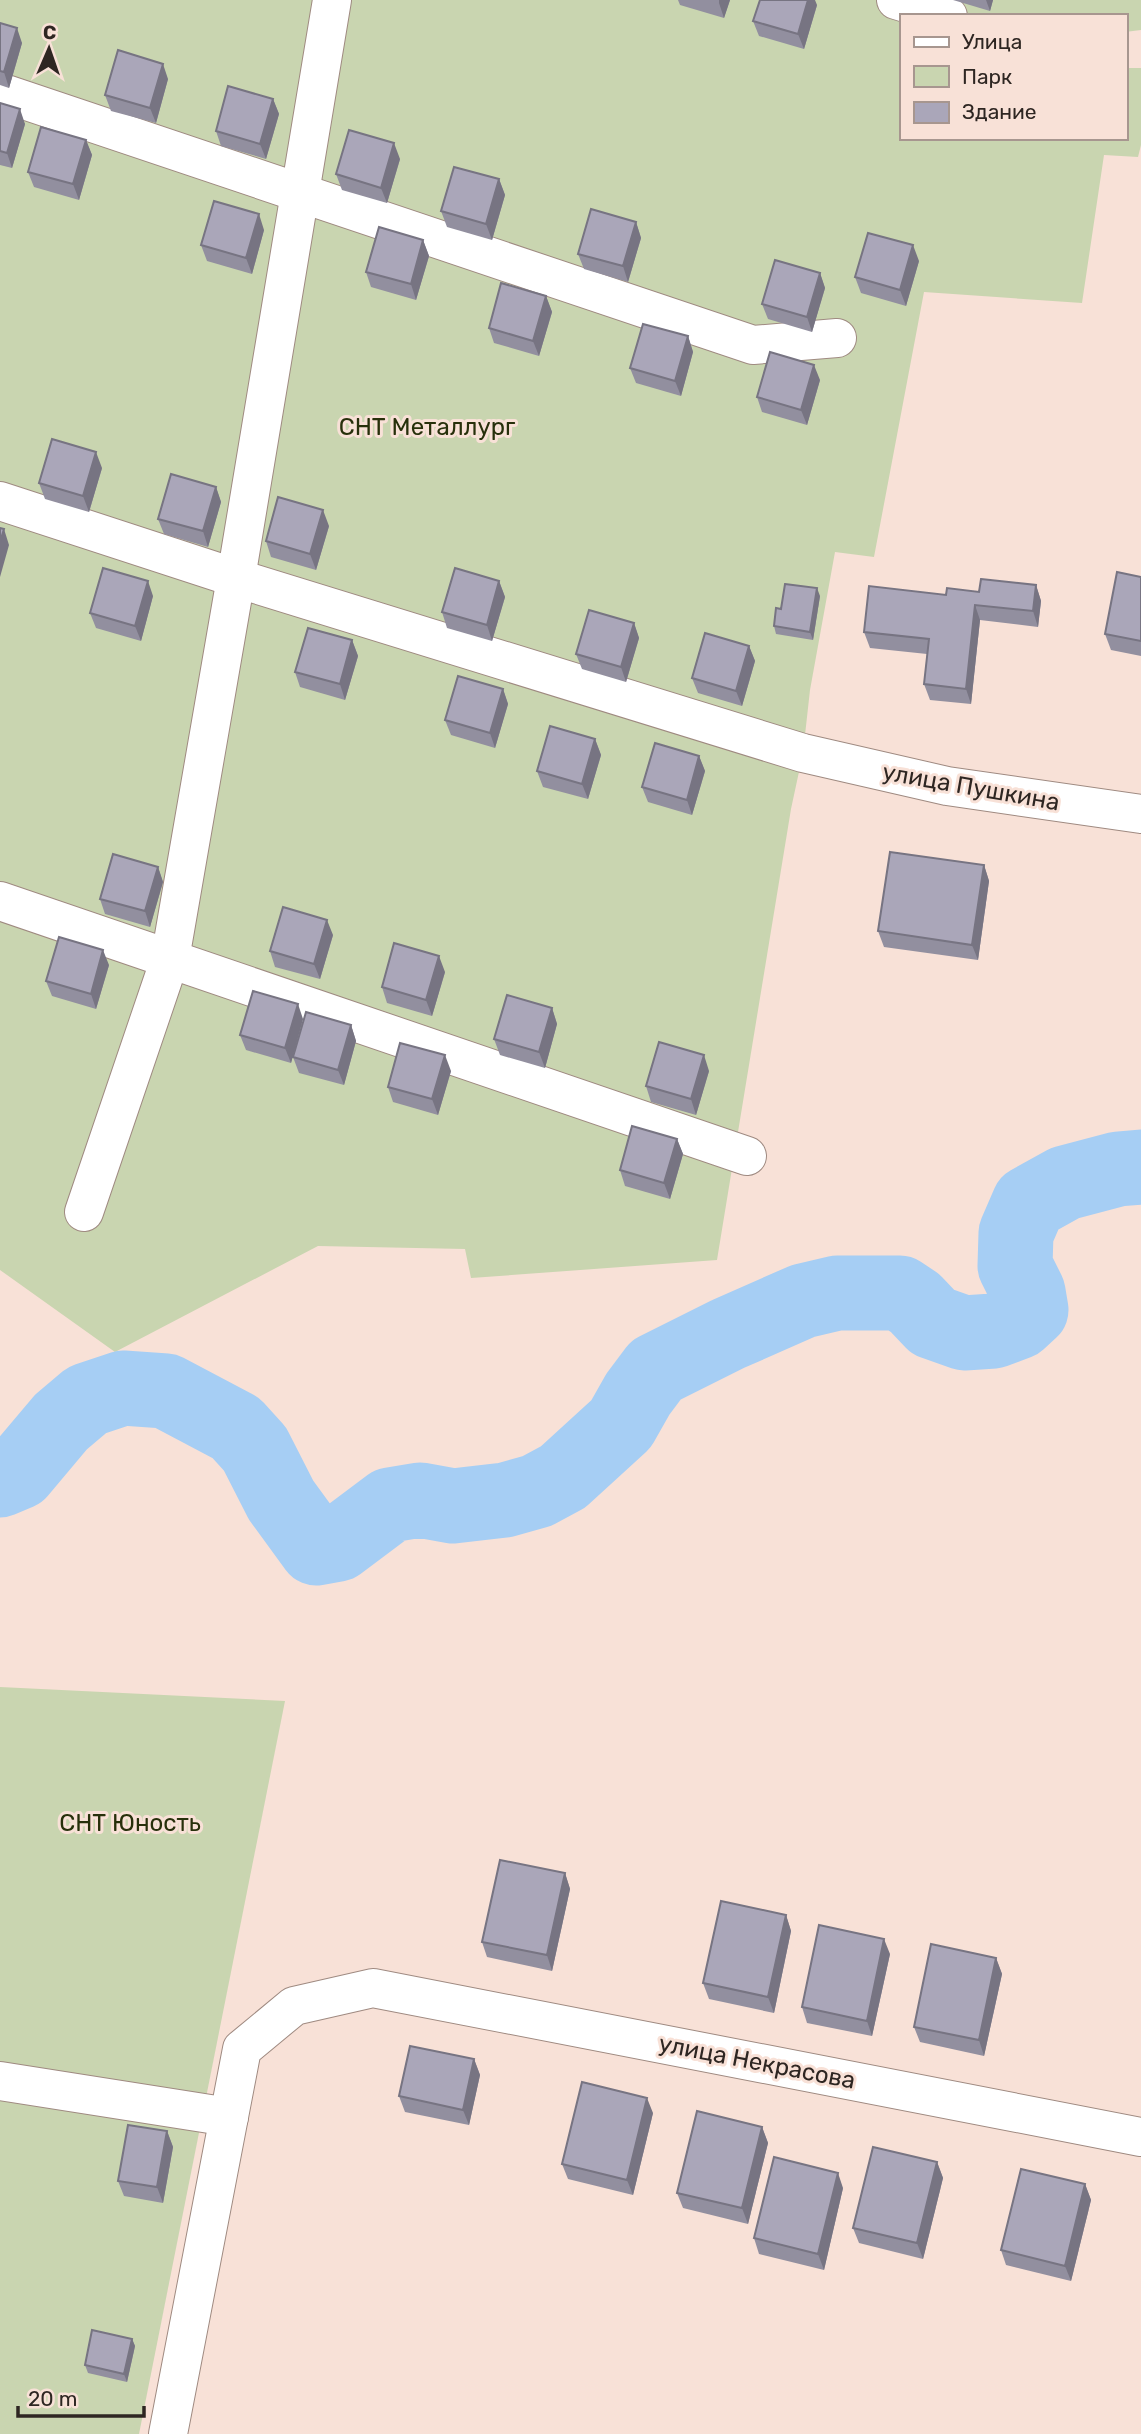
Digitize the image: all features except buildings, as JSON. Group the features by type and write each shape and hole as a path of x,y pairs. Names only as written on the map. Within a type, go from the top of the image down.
{"street":[{"path":"84,1212 170,959 332,0"},
{"path":"896,0 942,14"},
{"path":"0,92 753,345 837,338"},
{"name":"улица Пушкина","path":"0,501 236,578 803,752 947,786 1141,814"},
{"path":"0,901 747,1156"},
{"name":"улица Некрасова","path":"229,2118 242,2049 294,2006 373,1988 1141,2137"},
{"path":"0,2081 229,2118 168,2434"}],"green space":[{"name":"СНТ Металлург","path":"0,0 1141,0 1141,30 1127,32 1127,14 900,14 900,140 1127,140 1127,68 1141,68 1141,145 1138,157 1104,155 1082,303 924,292 874,557 835,552 717,1260 471,1278 465,1249 318,1246 115,1352 0,1270"},
{"name":"СНТ Юность","path":"0,1687 285,1701 139,2434 0,2434"}],"waterway":[{"path":"0,1480 19,1472 61,1422 87,1400 123,1388 166,1391 236,1428 255,1449 281,1500 316,1548 338,1544 390,1505 420,1500 453,1506 505,1500 537,1491 563,1477 621,1424 656,1370 803,1301 837,1293 900,1293 915,1303 933,1322 964,1333 994,1331 1018,1322 1031,1310 1028,1292 1015,1266 1016,1233 1029,1203 1065,1183 1118,1169 1141,1167"}]}
